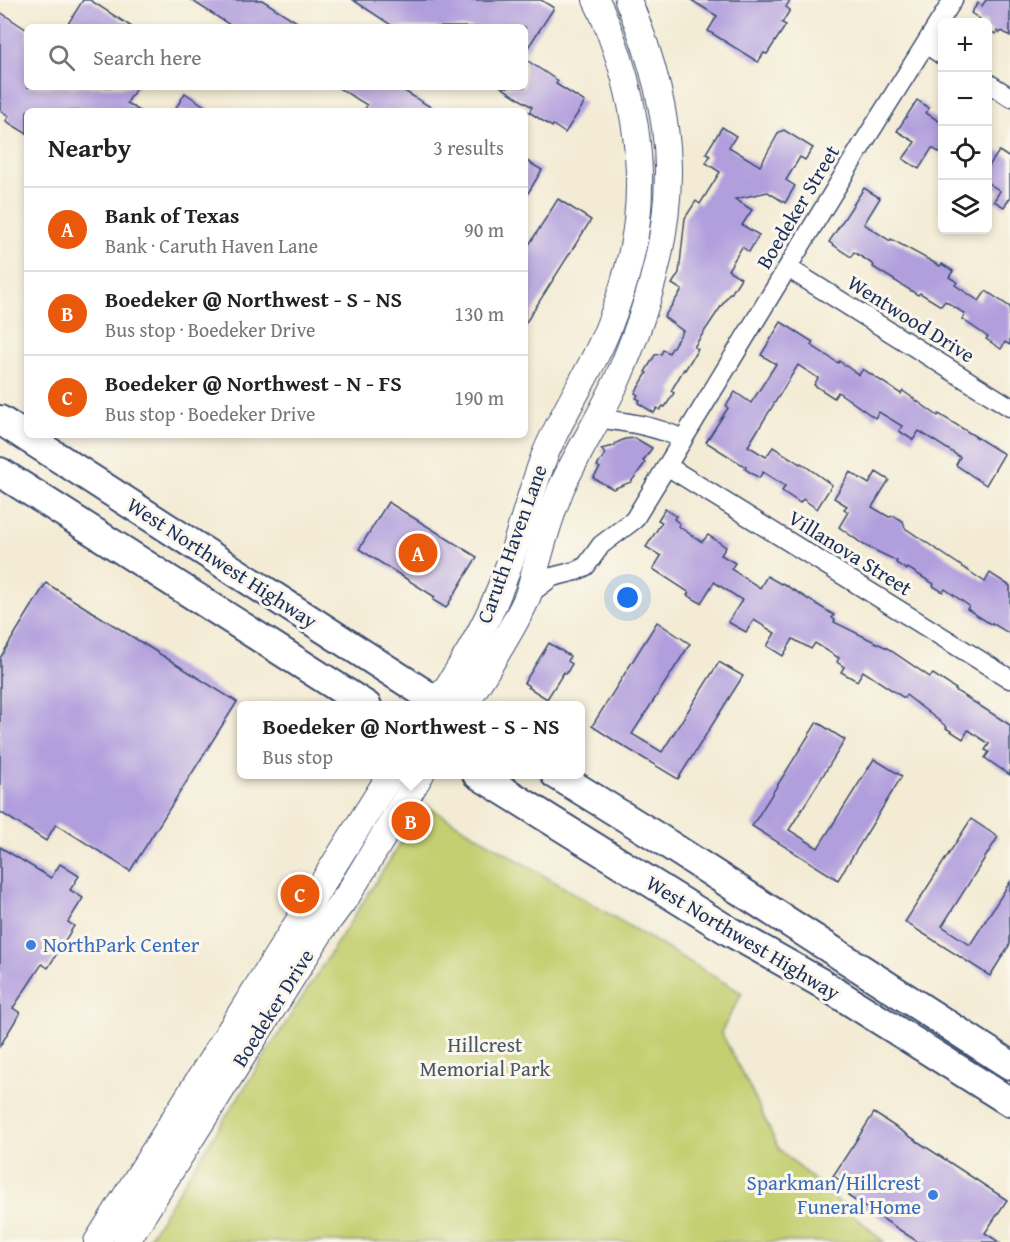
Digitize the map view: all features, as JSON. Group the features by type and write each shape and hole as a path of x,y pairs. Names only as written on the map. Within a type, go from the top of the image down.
{"main road":[{"name":"Caruth Haven Lane","path":"527,596 545,532 561,491 582,420 593,361 609,327 626,274 637,221 639,171 628,90 617,51 596,0"},
{"path":"582,420 588,394 618,379 652,288 666,207 668,166 663,118 656,81 640,29 628,0"},
{"name":"West Northwest Highway","path":"0,420 24,435"},
{"name":"Caruth Haven Lane","path":"446,701 498,595 532,487 553,434 582,420"},
{"name":"West Northwest Highway","path":"28,438 440,701"},
{"name":"West Northwest Highway","path":"0,472 361,701"},
{"path":"448,701 509,632 527,596"},
{"name":"Boedeker Drive","path":"97,1242 388,779"},
{"name":"Boedeker Drive","path":"126,1242 323,928 347,896 418,779"},
{"name":"West Northwest Highway","path":"485,779 1010,1102"},
{"name":"West Northwest Highway","path":"563,779 1010,1065"}],"street":[{"name":"Boedeker Street","path":"682,439 953,0"},
{"path":"926,44 938,52"},
{"path":"992,86 1010,97"},
{"name":"Wentwood Drive","path":"788,268 1010,407"},
{"path":"527,596 552,577 586,566 600,545 634,520 682,439 651,428 582,420"},
{"name":"Villanova Street","path":"667,466 1010,679"}],"green space":[{"name":"Hillcrest Memorial Park","path":"425,805 742,993 721,1032 779,1149 884,1242 146,1242"}],"building":[{"path":"83,0 90,0 127,24 68,24"},
{"path":"191,0 262,0 300,24 228,24"},
{"path":"353,0 541,0 554,8 528,47 528,24 389,24"},
{"path":"691,0 790,0 786,7 790,10 782,23 786,25 767,54 764,53 758,62 708,31 717,16"},
{"path":"986,0 1010,0 1010,36 1002,31 1000,33 997,31 995,34 992,32 992,18 978,18 971,13 978,3 982,6"},
{"path":"0,12 24,28 24,90 135,90 127,103 135,108 24,108 24,132 6,121 9,116 0,110"},
{"path":"528,61 558,81 556,84 585,102 565,133 529,112 532,107 506,90 528,90"},
{"path":"342,90 403,90 432,108 366,108 367,105"},
{"path":"185,93 208,108 176,108"},
{"path":"917,100 929,108 926,113 938,120 938,152 932,148 919,169 903,159 915,142 897,131"},
{"path":"722,127 736,136 729,147 760,166 779,132 784,130 813,148 805,160 800,157 786,180 795,186 785,203 768,192 735,199 752,210 742,225 759,235 749,252 742,247 728,270 741,278 694,347 698,349 671,391 674,393 665,407 663,406 660,410 657,408 654,413 638,403 640,400 636,398 638,395 635,393 655,355 661,354 663,350 669,353 683,331 664,317 682,290 672,284 679,273 685,218 696,201 700,204 720,172 706,163 710,156 706,153"},
{"path":"999,151 1010,158 1010,198 1004,207 994,201 1000,191 992,185 992,162"},
{"path":"528,162 542,170 528,193"},
{"path":"864,188 880,198 864,224 890,241 891,239 953,271 949,277 957,282 955,285 979,301 986,291 1010,307 1010,345 1005,342 1001,349 962,319 965,314 945,301 941,306 920,293 918,295 873,267 874,265 854,252 851,257 829,242"},
{"path":"558,199 591,220 528,319 528,246"},
{"path":"781,322 813,342 811,345 838,363 839,361 859,375 863,369 901,394 903,391 938,416 939,414 1004,454 986,485 956,465 960,457 919,431 913,440 899,431 902,426 879,412 875,418 838,392 834,398 814,385 818,378 798,365 748,446 766,457 773,447 832,485 817,509 803,499 800,503 782,491 785,486 763,472 759,478 706,442 728,408 726,406 735,392 751,403 776,364 761,355"},
{"path":"635,438 652,448 643,461 645,463 631,482 613,489 593,478 605,454 601,449 614,446 625,439"},
{"path":"850,472 869,484 876,472 889,480 872,507 889,517 894,516 903,521 905,528 985,582 990,573 1010,586 1010,634 967,609 969,606 945,589 943,592 933,586 934,584 896,563 897,561 864,545 839,527 848,512 844,509 847,506 834,498"},
{"path":"388,502 477,557 446,608 433,600 435,597 359,549"},
{"path":"665,509 676,516 674,519 680,524 678,526 702,542 708,535 726,547 721,555 735,563 731,569 760,588 767,576 782,583 834,615 832,618 834,622 887,648 930,677 933,674 1010,725 1010,775 985,758 989,752 985,750 989,744 968,730 963,739 906,695 904,698 863,671 857,681 841,672 844,667 837,662 839,658 815,643 811,649 793,639 783,656 767,646 775,633 754,620 746,632 728,622 742,600 714,582 701,603 653,569 661,556 646,547 662,522 658,520"},
{"path":"46,583 237,702 130,871 56,824 46,841 0,812 0,658"},
{"path":"657,622 690,644 632,734 662,752 719,662 743,676 678,779 592,726"},
{"path":"549,643 570,656 568,661 572,664 566,674 564,672 547,699 524,683"},
{"path":"817,722 845,740 789,830 818,848 874,759 902,776 838,880 752,826"},
{"path":"971,819 998,837 942,926 970,945 1010,882 1010,944 990,976 905,922"},
{"name":"NorthPark Center","path":"0,847 51,878 60,864 79,876 70,890 83,898 68,922 74,926 48,968 42,964 13,1008 20,1013 0,1046"},
{"path":"874,1113 1007,1200 985,1233 999,1242 918,1242 848,1196 853,1189 833,1176"}],"place":[{"name":"Bank of Texas","path":"418,553"},
{"name":"Boedeker @ Northwest - S - NS","path":"411,821"},
{"name":"Boedeker @ Northwest - N - FS","path":"300,894"},
{"name":"NorthPark Center","path":"31,945"},
{"name":"Sparkman/Hillcrest Funeral Home","path":"933,1195"}]}
